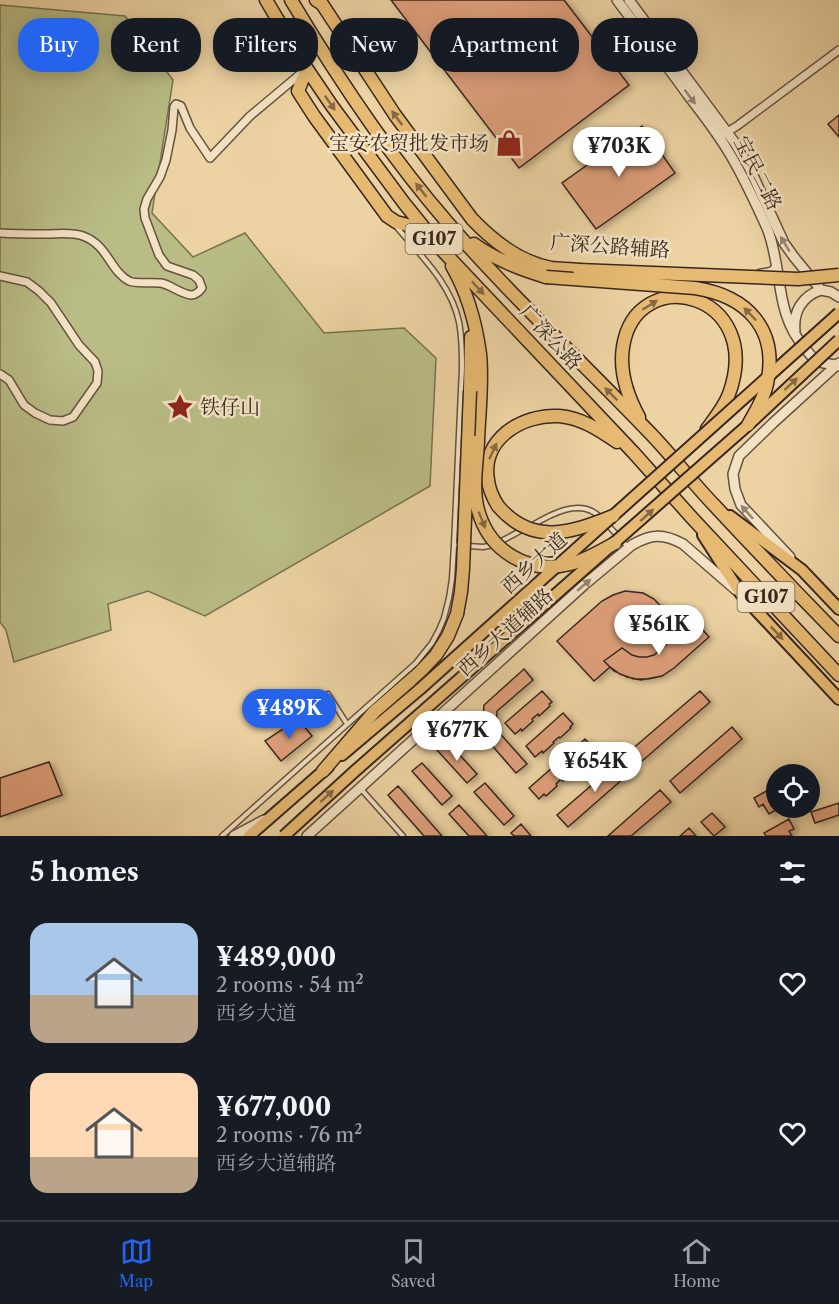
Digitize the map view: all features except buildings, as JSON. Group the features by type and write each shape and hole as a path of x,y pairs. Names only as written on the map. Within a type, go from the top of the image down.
{"highway":[{"name":"广深公路","path":"266,0 277,18"},
{"name":"广深公路","path":"291,0 350,94 447,222 512,293 652,435 712,504 839,636"},
{"path":"319,1 395,115 472,219 486,234 530,262 551,268 579,270 798,279 824,278 839,272"},
{"path":"306,72 298,91 387,216 402,224 426,230"},
{"name":"广深公路","path":"309,72 376,166 442,250 839,675"},
{"path":"447,222 496,259 546,277 694,288 709,290 738,302 759,323 769,354 767,384 760,404 747,425"},
{"path":"442,250 464,292 472,315 480,354 476,491 477,508 483,524 492,539 504,552 519,561 537,566 555,567 572,564 615,543"},
{"path":"652,435 628,395 624,380 622,353 624,340 628,327 647,306 659,300 678,297 697,300 714,309 725,321 732,335 735,350 733,381 728,396 704,434"},
{"path":"323,771 374,712 436,655 448,636 457,614 463,569 472,315"},
{"path":"613,516 571,531 534,531 520,526 507,517 490,492 487,466 497,442 506,433 517,424 543,416 560,416 591,425 633,452"}],"main road":[{"name":"西乡大道","path":"249,836 420,689 839,313"},
{"name":"西乡大道","path":"284,836 615,543 839,340"},
{"path":"712,504 802,570 839,609"},
{"path":"693,519 741,594 839,699"}],"street":[{"name":"宝民二路","path":"617,0 750,170 784,243 803,269 823,290 839,297"},
{"name":"宝民二路","path":"629,0 723,134 767,229 774,250 784,308 799,343 819,362 838,364"},
{"path":"723,134 839,50"},
{"path":"0,233 71,234 84,237 102,248 119,273 128,281 135,284 149,282 165,284 191,295 199,293 202,288 200,280 193,275 167,266 159,255 145,218 144,209 147,199 160,177 166,160 174,107 176,104 181,106 190,128 210,158 250,116 303,72"},
{"path":"803,269 839,272"},
{"path":"796,337 794,322 801,303 810,294 823,290 839,272"},
{"path":"0,276 27,282 39,291 51,303 79,345 95,362 98,372 97,383 91,392 73,417 63,421 50,420 24,405 9,380 0,374"},
{"path":"802,570 741,505 735,489 734,474 739,456 838,364"},
{"name":"西乡大道辅路","path":"307,836 584,585 640,540 664,536 683,544 741,594"},
{"path":"234,836 276,813"}],"lane":[{"path":"436,170 482,223 508,244 517,248"},
{"path":"387,216 443,284 452,300 459,321 462,368 454,545 483,547 494,545 549,516 569,509 586,508 597,514 628,548"},
{"name":"广深公路辅路","path":"554,262 576,265 758,272 770,270 776,264"},
{"name":"西乡大道辅路","path":"222,836 416,663 432,643 444,618 449,598 454,545"},
{"path":"328,694 347,724"},
{"path":"360,788 403,836"}],"green space":[{"path":"0,5 125,16 126,18 111,18 111,72 167,72 173,80 152,213 193,257 245,233 324,333 404,328 436,358 430,486 205,616 148,591 108,604 111,630 14,662 6,630 0,622"}],"place":[{"name":"宝安农贸批发市场","path":"509,143"},
{"name":"铁仔山","path":"180,407"}]}
